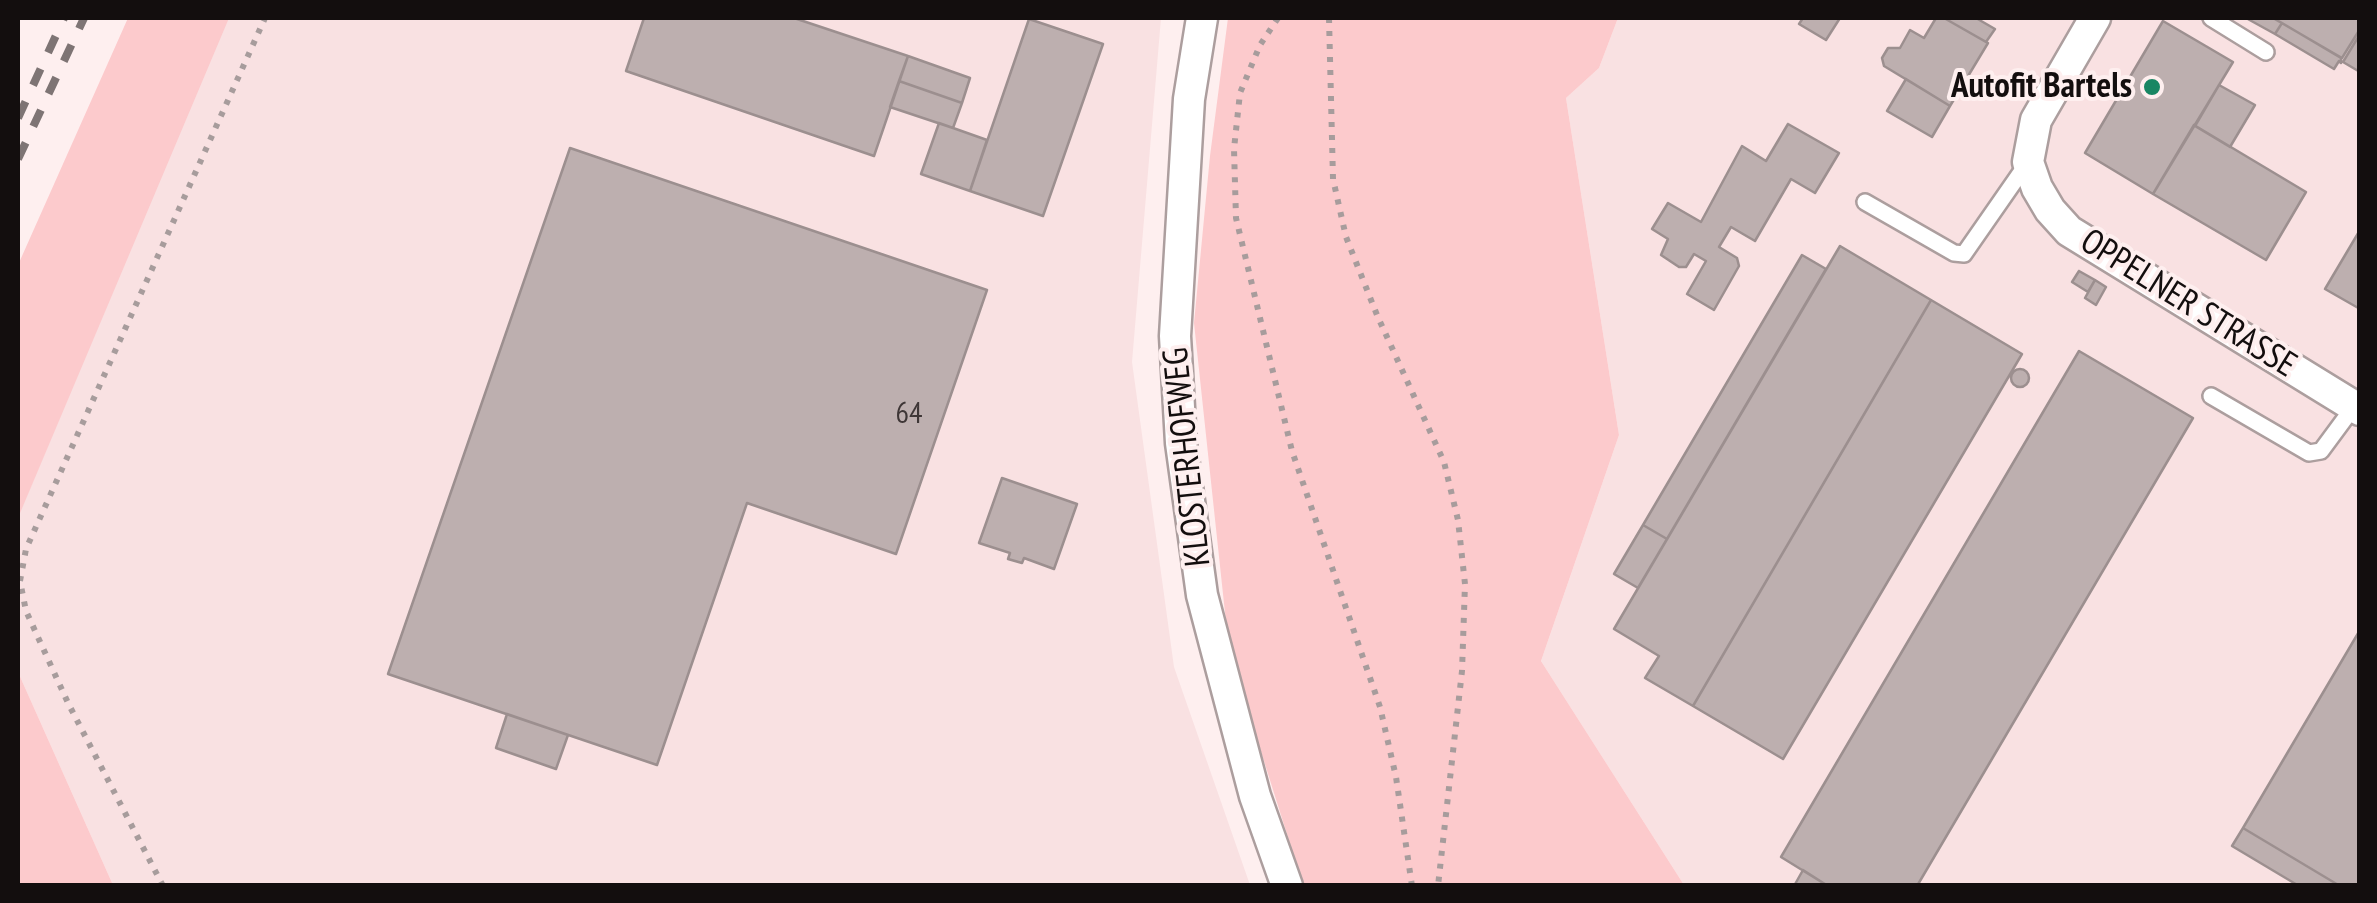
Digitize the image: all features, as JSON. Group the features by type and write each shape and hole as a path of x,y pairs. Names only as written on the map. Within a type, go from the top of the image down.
{"street":[{"name":"KLOSTERHOFWEG","path":"1202,18 1189,99 1175,336 1181,443 1202,595 1254,796 1287,886"},
{"path":"2028,162 2036,120 2095,18"},
{"name":"OPPELNER STRASSE","path":"2028,162 2050,210 2069,231 2358,405"}],"lane":[{"path":"2211,18 2266,52"},
{"path":"1864,202 1954,253 1964,254 2028,162"},
{"path":"2212,396 2309,453 2321,451 2358,405"}],"path":[{"path":"162,886 68,702 26,610 20,581 26,549 265,18"},
{"path":"1278,18 1260,45 1240,93 1234,149 1236,218 1292,451 1380,707 1396,777 1412,886"},
{"path":"1329,18 1333,179 1346,237 1444,462 1460,536 1465,584 1462,672 1438,886"}],"shaded area":[{"path":"128,18 229,18 18,518 18,265"},
{"path":"227,18 1161,18 1132,362 1174,667 1250,885 113,885 18,672 18,517"},
{"path":"1228,18 1618,18 1599,68 1566,98 1619,435 1541,661 1684,885 1303,885 1229,650 1194,323"},
{"path":"1618,18 2359,18 2359,885 1684,885 1541,661 1619,435 1566,98 1599,68"},
{"path":"18,672 113,885 18,885"}],"building":[{"path":"644,18 794,18 908,56 874,156 626,71"},
{"path":"1803,18 1840,18 1826,40 1799,24"},
{"path":"1936,18 1944,18 1988,43 1950,106 1884,66 1882,58 1888,48 1900,48 1910,30 1924,38"},
{"path":"1944,18 1976,18 1995,29 1986,42"},
{"path":"2246,18 2273,18 2282,23 2275,34"},
{"path":"2273,18 2360,18 2360,29 2342,58"},
{"path":"1029,19 1103,44 1043,216 970,191"},
{"path":"2163,21 2233,62 2153,194 2085,153"},
{"path":"2282,23 2341,58 2341,63 2334,69 2275,34"},
{"path":"2360,34 2360,72 2343,62"},
{"path":"908,56 970,78 962,103 899,81"},
{"path":"1906,79 1950,106 1932,137 1887,111"},
{"path":"899,81 962,103 953,128 890,107"},
{"path":"2219,85 2255,105 2230,147 2195,126"},
{"path":"939,123 987,140 970,191 921,174"},
{"path":"1788,124 1839,153 1815,193 1791,179 1755,241 1731,227 1719,247 1737,258 1739,266 1714,310 1687,294 1706,261 1694,254 1686,267 1679,267 1661,255 1668,239 1652,229 1668,203 1701,222 1742,146 1766,161"},
{"path":"2194,125 2306,192 2266,260 2153,194"},
{"path":"570,148 987,290 896,554 747,503 657,765 388,674"},
{"path":"2360,230 2360,309 2325,289"},
{"path":"1840,246 1931,300 1693,706 1645,678 1659,656 1614,629"},
{"path":"1802,255 1826,269 1667,539 1643,525"},
{"path":"2079,271 2095,280 2088,292 2072,282"},
{"path":"2095,280 2106,287 2096,305 2085,298"},
{"path":"1931,300 2022,354 1783,759 1693,706"},
{"path":"2079,351 2193,418 1917,886 1828,886 1781,857"},
{"path":"2020,369 2027,371 2027,385 2020,387 2013,385 2011,378 2013,371"},
{"path":"1002,478 1077,504 1054,569 1024,558 1022,563 1008,559 1010,553 979,543"},
{"path":"1643,525 1667,539 1638,588 1614,574"},
{"path":"2360,630 2360,886 2340,886 2243,828"},
{"path":"507,714 568,735 556,769 496,748"},
{"path":"2243,828 2340,886 2299,886 2232,846"},
{"path":"1803,870 1828,886 1794,886"}],"railway":[{"path":"18,118 64,18"},
{"path":"18,159 84,18"}],"place":[{"name":"Autofit Bartels","path":"2152,87"}]}
